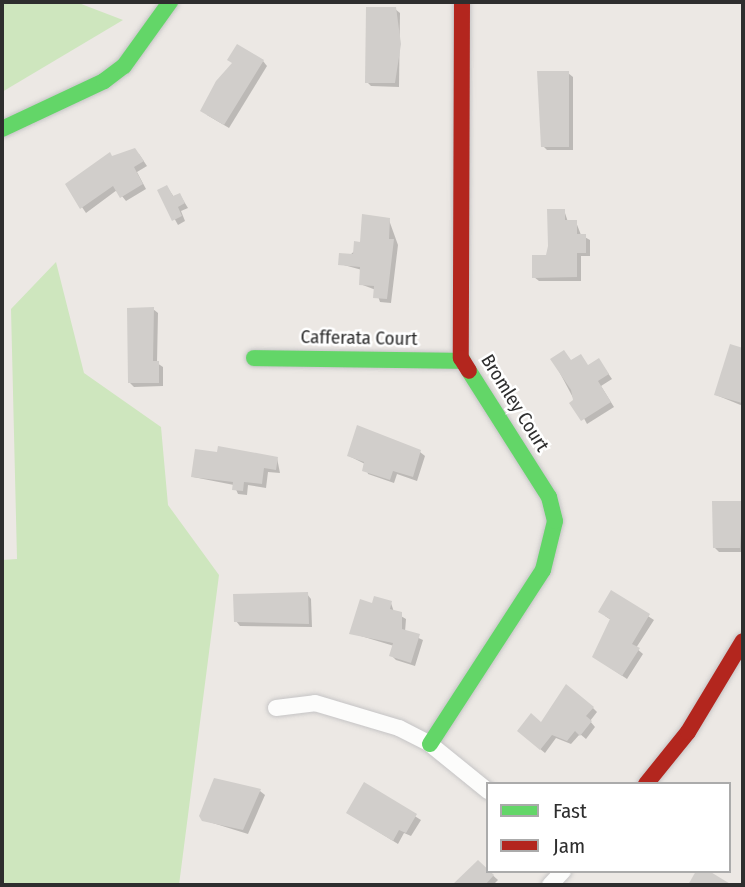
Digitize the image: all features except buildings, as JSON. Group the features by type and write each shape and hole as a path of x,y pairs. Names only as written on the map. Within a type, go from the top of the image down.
{"street":[{"path":"2,129 83,92 124,66 149,37 170,2"},
{"name":"Bromley Court","path":"430,744 543,570 554,534 549,497 463,361 459,330 462,2"},
{"name":"Cafferata Court","path":"254,358 463,361"},
{"path":"648,782 688,732 743,641"},
{"path":"276,708 315,703 399,728 430,744 486,789"}],"green space":[{"path":"2,2 76,2 123,20 2,92"},
{"path":"56,262 84,373 161,427 168,505 219,575 179,885 2,885 2,560 17,559 11,309"}],"traffic: fast":[{"path":"2,129 104,81 124,66 170,2"},
{"path":"254,358 463,361"},
{"path":"430,744 543,570 555,521 549,497 469,371"}],"traffic: jam":[{"path":"462,2 461,358 469,371"},
{"path":"648,782 688,732 743,641"}]}
